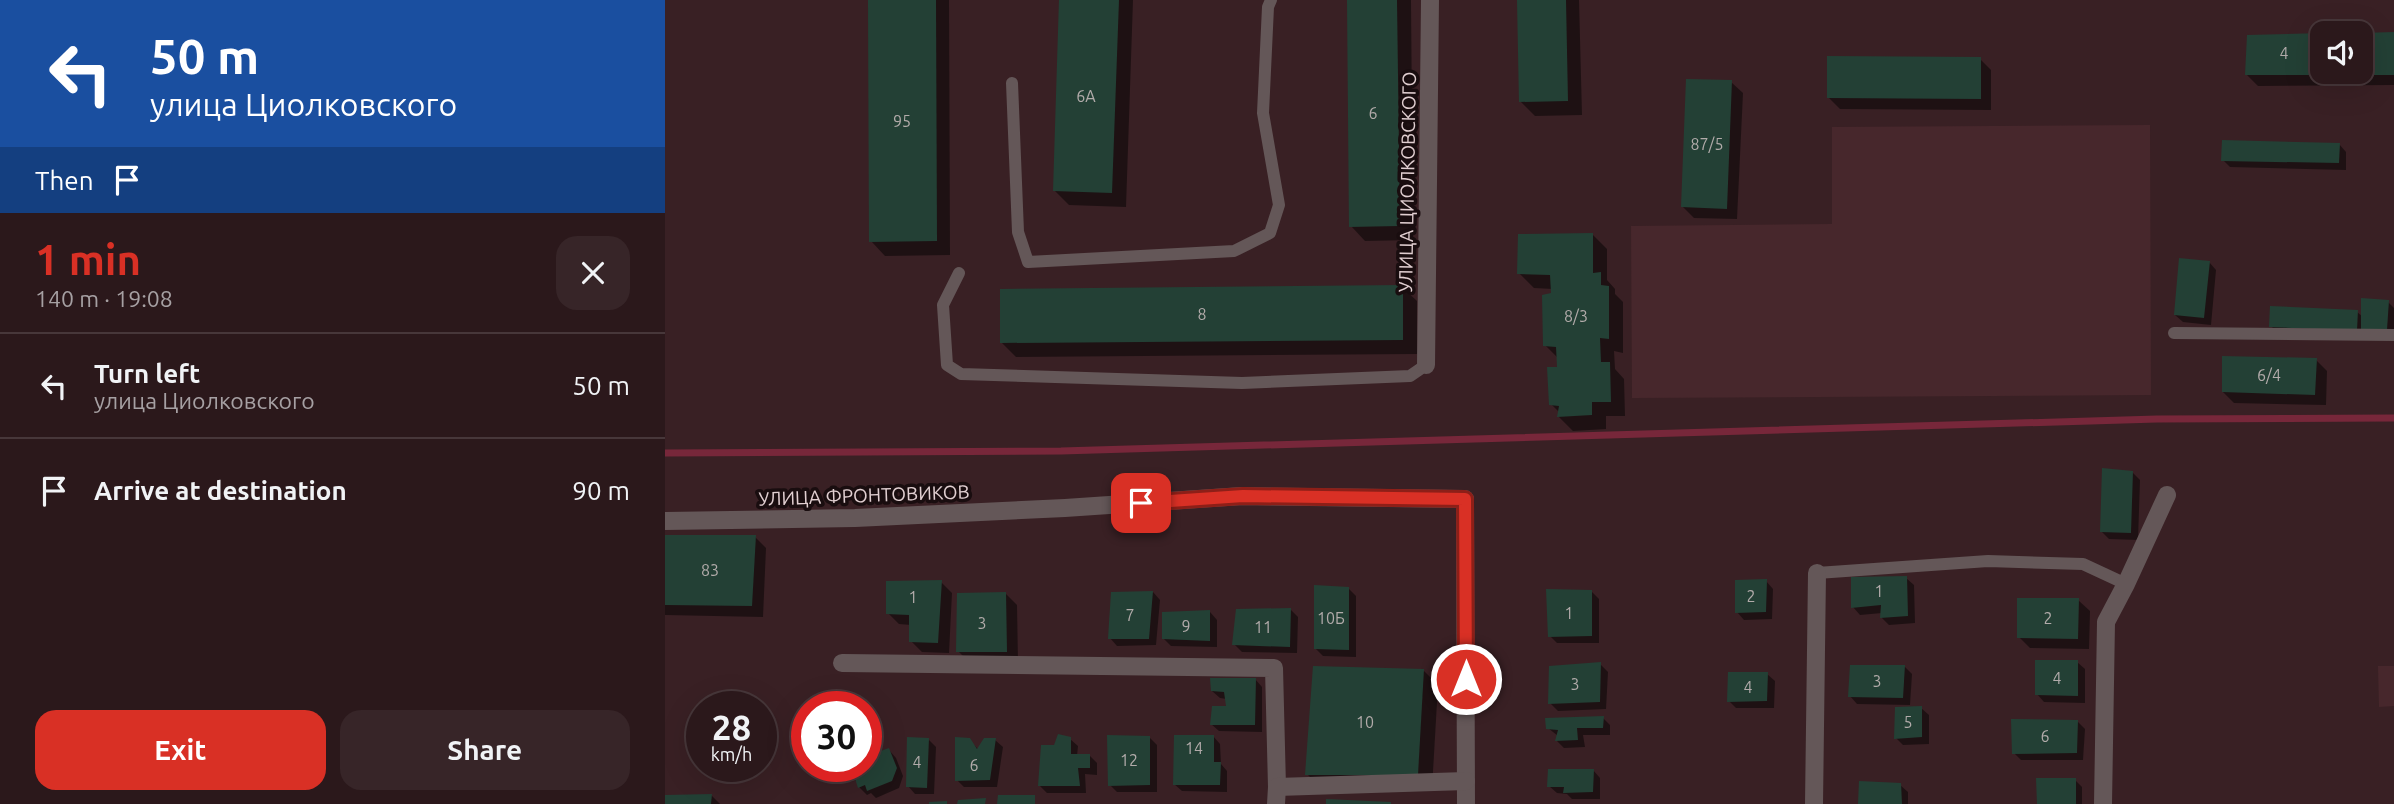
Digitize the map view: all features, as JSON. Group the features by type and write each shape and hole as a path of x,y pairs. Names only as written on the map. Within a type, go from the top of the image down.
{"street":[{"name":"УЛИЦА ЦИОЛКОВСКОГО","path":"1426,365 1430,0"},
{"path":"2103,804 2106,622 2167,495"},
{"name":"УЛИЦА ФРОНТОВИКОВ","path":"665,521 855,518 1243,496 1465,499 1466,781"},
{"path":"1814,804 1817,573"},
{"path":"842,663 1274,668 1276,795 1466,781 1467,804"}],"lane":[{"path":"1012,83 1018,232 1028,262 1234,251 1270,233 1279,205 1263,113 1268,7 1271,0"},
{"path":"959,273 943,305 947,365 961,373 1242,383 1410,376 1426,365"},
{"path":"2175,333 2394,335"},
{"path":"1817,573 1988,561 2083,564 2126,584"}],"shaded area":[{"path":"2150,125 2151,395 1632,398 1631,226 1832,224 1832,127"},
{"path":"2378,666 2394,666 2394,706 2379,707"}],"building":[{"path":"868,0 936,0 937,241 869,242"},
{"path":"1059,0 1119,0 1112,193 1053,191"},
{"path":"1347,0 1397,0 1400,226 1349,227"},
{"path":"1517,0 1566,0 1568,101 1519,102"},
{"path":"2394,32 2394,75 2373,75 2373,33"},
{"path":"2310,33 2310,75 2245,75 2247,35"},
{"path":"1827,56 1981,57 1981,99 1827,98"},
{"path":"1686,79 1732,80 1727,209 1681,207"},
{"path":"2222,140 2340,143 2339,163 2221,161"},
{"path":"1593,233 1593,273 1601,272 1601,285 1609,286 1609,339 1600,338 1601,362 1610,362 1611,402 1592,402 1592,415 1557,417 1559,406 1549,405 1547,367 1557,367 1556,347 1543,346 1542,295 1551,293 1550,275 1517,274 1518,234"},
{"path":"2179,258 2210,261 2204,318 2174,315"},
{"path":"1403,285 1403,340 1000,343 1000,289"},
{"path":"2361,298 2389,300 2387,330 2361,330"},
{"path":"2270,306 2358,310 2357,331 2269,327"},
{"path":"2222,356 2317,358 2315,395 2222,392"},
{"path":"2102,468 2133,471 2131,533 2100,532"},
{"path":"665,535 756,535 752,606 665,605"},
{"path":"1907,576 1908,616 1880,618 1881,605 1851,608 1851,577"},
{"path":"1767,579 1766,612 1735,613 1735,580"},
{"path":"942,580 938,643 909,642 909,615 886,614 886,581"},
{"path":"1314,585 1349,587 1349,650 1314,649"},
{"path":"1546,589 1592,590 1592,636 1548,637"},
{"path":"1153,591 1149,639 1108,639 1111,592"},
{"path":"1006,592 1007,652 956,652 957,593"},
{"path":"2017,598 2079,598 2078,639 2017,638"},
{"path":"1291,608 1290,647 1232,645 1236,609"},
{"path":"1210,610 1210,641 1162,639 1162,612"},
{"path":"2035,660 2078,660 2078,696 2035,695"},
{"path":"1601,662 1600,702 1548,704 1549,666"},
{"path":"1850,665 1905,665 1903,698 1848,697"},
{"path":"1313,666 1424,669 1418,775 1305,775"},
{"path":"1728,672 1768,672 1767,701 1727,702"},
{"path":"1210,678 1256,678 1255,725 1210,725 1212,706 1226,706 1224,692 1211,691"},
{"path":"1922,706 1922,737 1894,739 1895,707"},
{"path":"1604,716 1603,728 1577,728 1578,740 1555,741 1558,730 1546,729 1545,718"},
{"path":"2011,719 2078,720 2077,753 2012,754"},
{"path":"1058,734 1071,737 1071,754 1090,754 1090,768 1078,768 1080,786 1038,786 1041,745 1054,745"},
{"path":"1107,735 1150,736 1150,785 1108,786"},
{"path":"1174,735 1214,735 1214,762 1221,762 1220,785 1173,785"},
{"path":"907,737 929,738 927,788 906,787"},
{"path":"955,737 970,738 977,749 984,738 996,738 990,780 955,781"},
{"path":"889,748 897,768 892,781 867,791 865,785 858,788 856,782 882,782 882,750"},
{"path":"1548,769 1594,769 1593,792 1563,793 1564,787 1547,787"},
{"path":"2036,778 2076,778 2076,804 2037,804"},
{"path":"1859,781 1901,783 1902,804 1858,804"},
{"path":"712,794 711,804 665,804 665,795"},
{"path":"998,795 1035,795 1035,804 997,804"},
{"path":"986,798 985,804 957,804 958,800"},
{"path":"1326,799 1391,802 1391,804 1326,804"},
{"path":"947,801 947,804 929,804 929,802"}],"waterway":[{"path":"665,453 1061,451 2157,419 2394,418"}],"route":[{"path":"1141,503 1243,496 1465,499 1466,679"}]}
